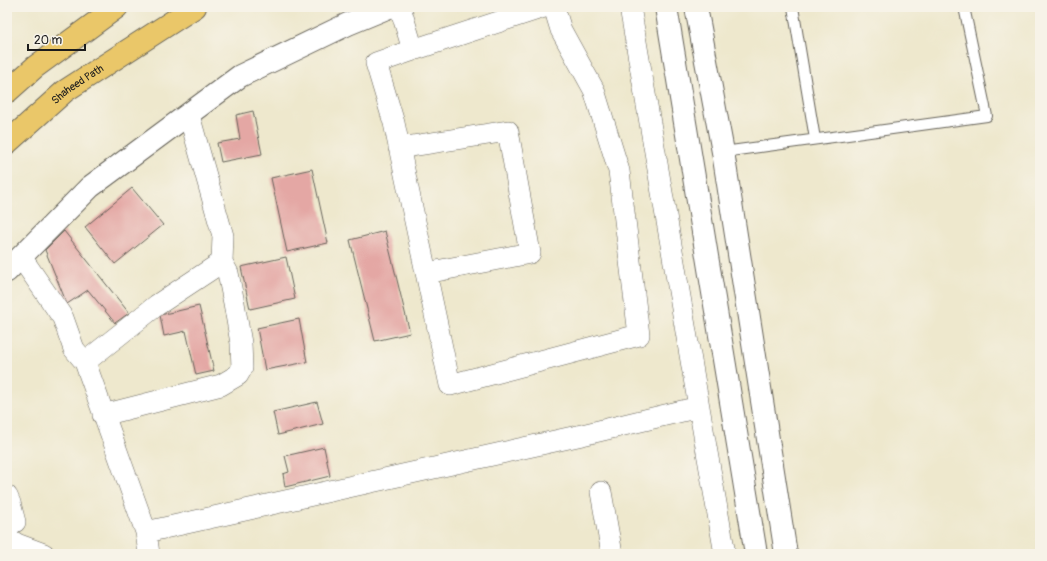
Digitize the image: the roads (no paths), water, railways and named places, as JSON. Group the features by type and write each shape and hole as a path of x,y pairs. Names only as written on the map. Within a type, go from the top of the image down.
{"highway":[{"path":"7,92 35,67 117,7"},
{"name":"Shaheed Path","path":"7,143 64,91 195,7"}],"street":[{"path":"149,554 146,532 85,362 74,349 63,318 14,264 90,187 240,76 348,24 389,7"},
{"path":"400,7 413,50"},
{"path":"544,7 376,63 394,123 450,385 639,336 619,171 594,90 561,30 554,7"},
{"path":"630,7 725,554"},
{"path":"666,7 756,554"},
{"path":"696,7 722,152 786,554"},
{"path":"103,415 221,385 238,375 242,368 241,343 228,273 222,262 223,236 189,115"},
{"path":"399,148 508,131 530,253 426,273"},
{"path":"85,362 157,305 222,262"},
{"path":"146,532 582,435 699,407"},
{"path":"601,492 612,554"},
{"path":"7,496 10,503 11,530 17,544 44,554"}],"lane":[{"path":"793,7 816,139"},
{"path":"722,152 987,116 964,7"}]}
